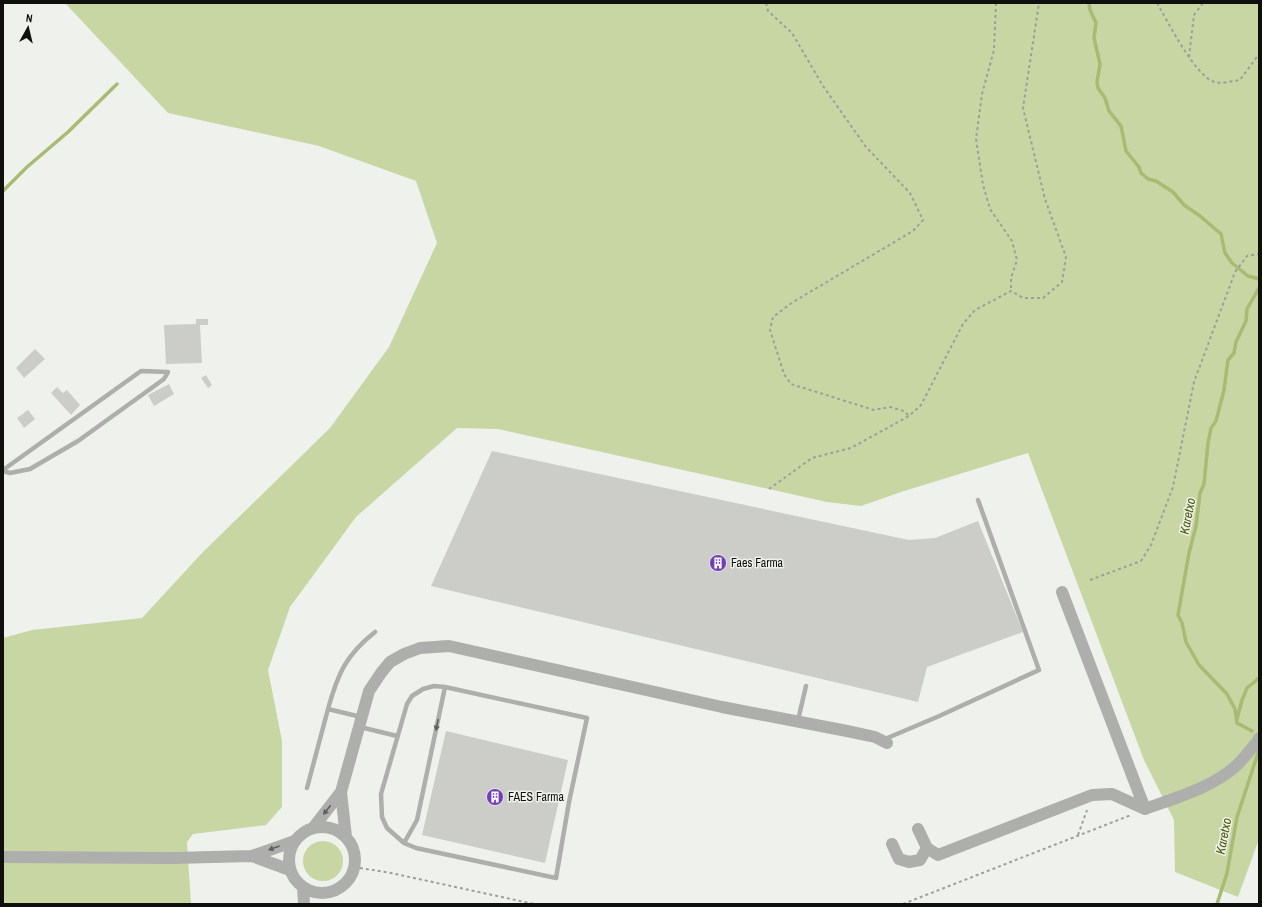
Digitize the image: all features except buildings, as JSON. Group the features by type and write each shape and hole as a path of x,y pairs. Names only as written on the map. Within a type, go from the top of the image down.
{"street":[{"path":"1062,592 1145,809"},
{"path":"323,904 332,892 345,884 350,878 354,867 355,856 346,837 341,792 369,691 390,662 404,654 420,648 449,646 722,707 875,737 884,742"},
{"path":"918,829 927,848 938,855 1092,795 1112,794 1145,809 1196,789 1221,777 1237,765 1259,738"},
{"path":"313,828 341,792"},
{"path":"332,892 317,893 303,887 293,876 290,870 289,854 295,841 300,835 313,828 320,827 334,829 346,837"},
{"path":"3,857 173,858 252,856 295,841"},
{"path":"892,844 899,859 909,862 920,860 927,848"},
{"path":"252,856 290,870"},
{"path":"303,887 304,904"}],"lane":[{"path":"141,371 168,372 164,379 78,441 30,469 10,473 3,471 141,371"},
{"path":"884,742 1039,670 978,500"},
{"path":"307,788 334,687 345,662 353,652 375,632"},
{"path":"434,686 445,687 587,718 569,802 556,878 416,848 404,843 387,828 382,817 380,805 381,794 397,736 407,704 412,696 424,689 434,686"},
{"path":"798,722 806,686"},
{"path":"404,843 417,820 445,687"},
{"path":"328,709 397,736"}],"path":[{"path":"766,3 768,11 792,33 823,86 866,147 910,193 923,220 913,231 793,302 774,317 770,330 784,374 791,384 874,410 890,407 904,411 910,416"},
{"path":"996,3 994,50 982,94 976,139 983,185 990,209 1012,241 1017,260 1011,278 1011,291"},
{"path":"1011,291 1023,298 1043,298 1062,282 1066,257 1045,199 1023,108 1039,3"},
{"path":"1157,3 1189,57 1203,76 1215,82 1240,80 1259,54"},
{"path":"1189,57 1194,15 1203,3"},
{"path":"1090,580 1141,561 1151,545 1173,487 1194,382 1235,272 1247,256 1259,254"},
{"path":"769,489 812,458 851,448 910,416 921,405 963,324 975,310 1011,291"},
{"path":"1078,835 1087,808"},
{"path":"903,904 1145,809"},
{"path":"354,867 391,872 534,904"}],"green space":[{"path":"65,3 1259,3 1259,839 1238,897 1175,872 1174,820 1144,760 1028,453 901,492 861,506 827,502 498,429 457,428 356,517 290,607 268,670 282,741 282,807 266,825 193,834 187,842 191,904 3,904 3,638 32,630 142,618 202,553 330,428 389,347 437,243 416,181 319,146 168,113"},
{"path":"327,841 334,844 340,850 343,861 342,869 334,878 327,881 319,881 312,878 304,869 303,857 306,850 315,842"}],"waterway":[{"path":"1089,3 1090,10 1096,23 1094,38 1100,64 1097,82 1098,88 1105,98 1109,111 1121,126 1126,151 1139,167 1141,173 1148,179 1156,181 1173,192 1184,205 1200,216 1221,234 1225,253 1232,263 1248,276 1259,279"},
{"path":"3,191 27,167 68,132 117,84"},
{"name":"Karetxo","path":"1252,731 1237,723 1235,709 1227,694 1199,665 1186,642 1182,623 1178,615 1189,553 1196,526 1200,493 1204,484 1211,428 1216,421 1224,390 1228,360 1234,353 1236,342 1246,321 1247,309 1259,288"},
{"path":"1237,719 1247,688 1259,678"},
{"name":"Karetxo","path":"1217,904 1227,873 1237,817 1259,750"}],"place":[{"name":"Faes Farma","path":"718,563"},
{"name":"FAES Farma","path":"495,797"}]}
